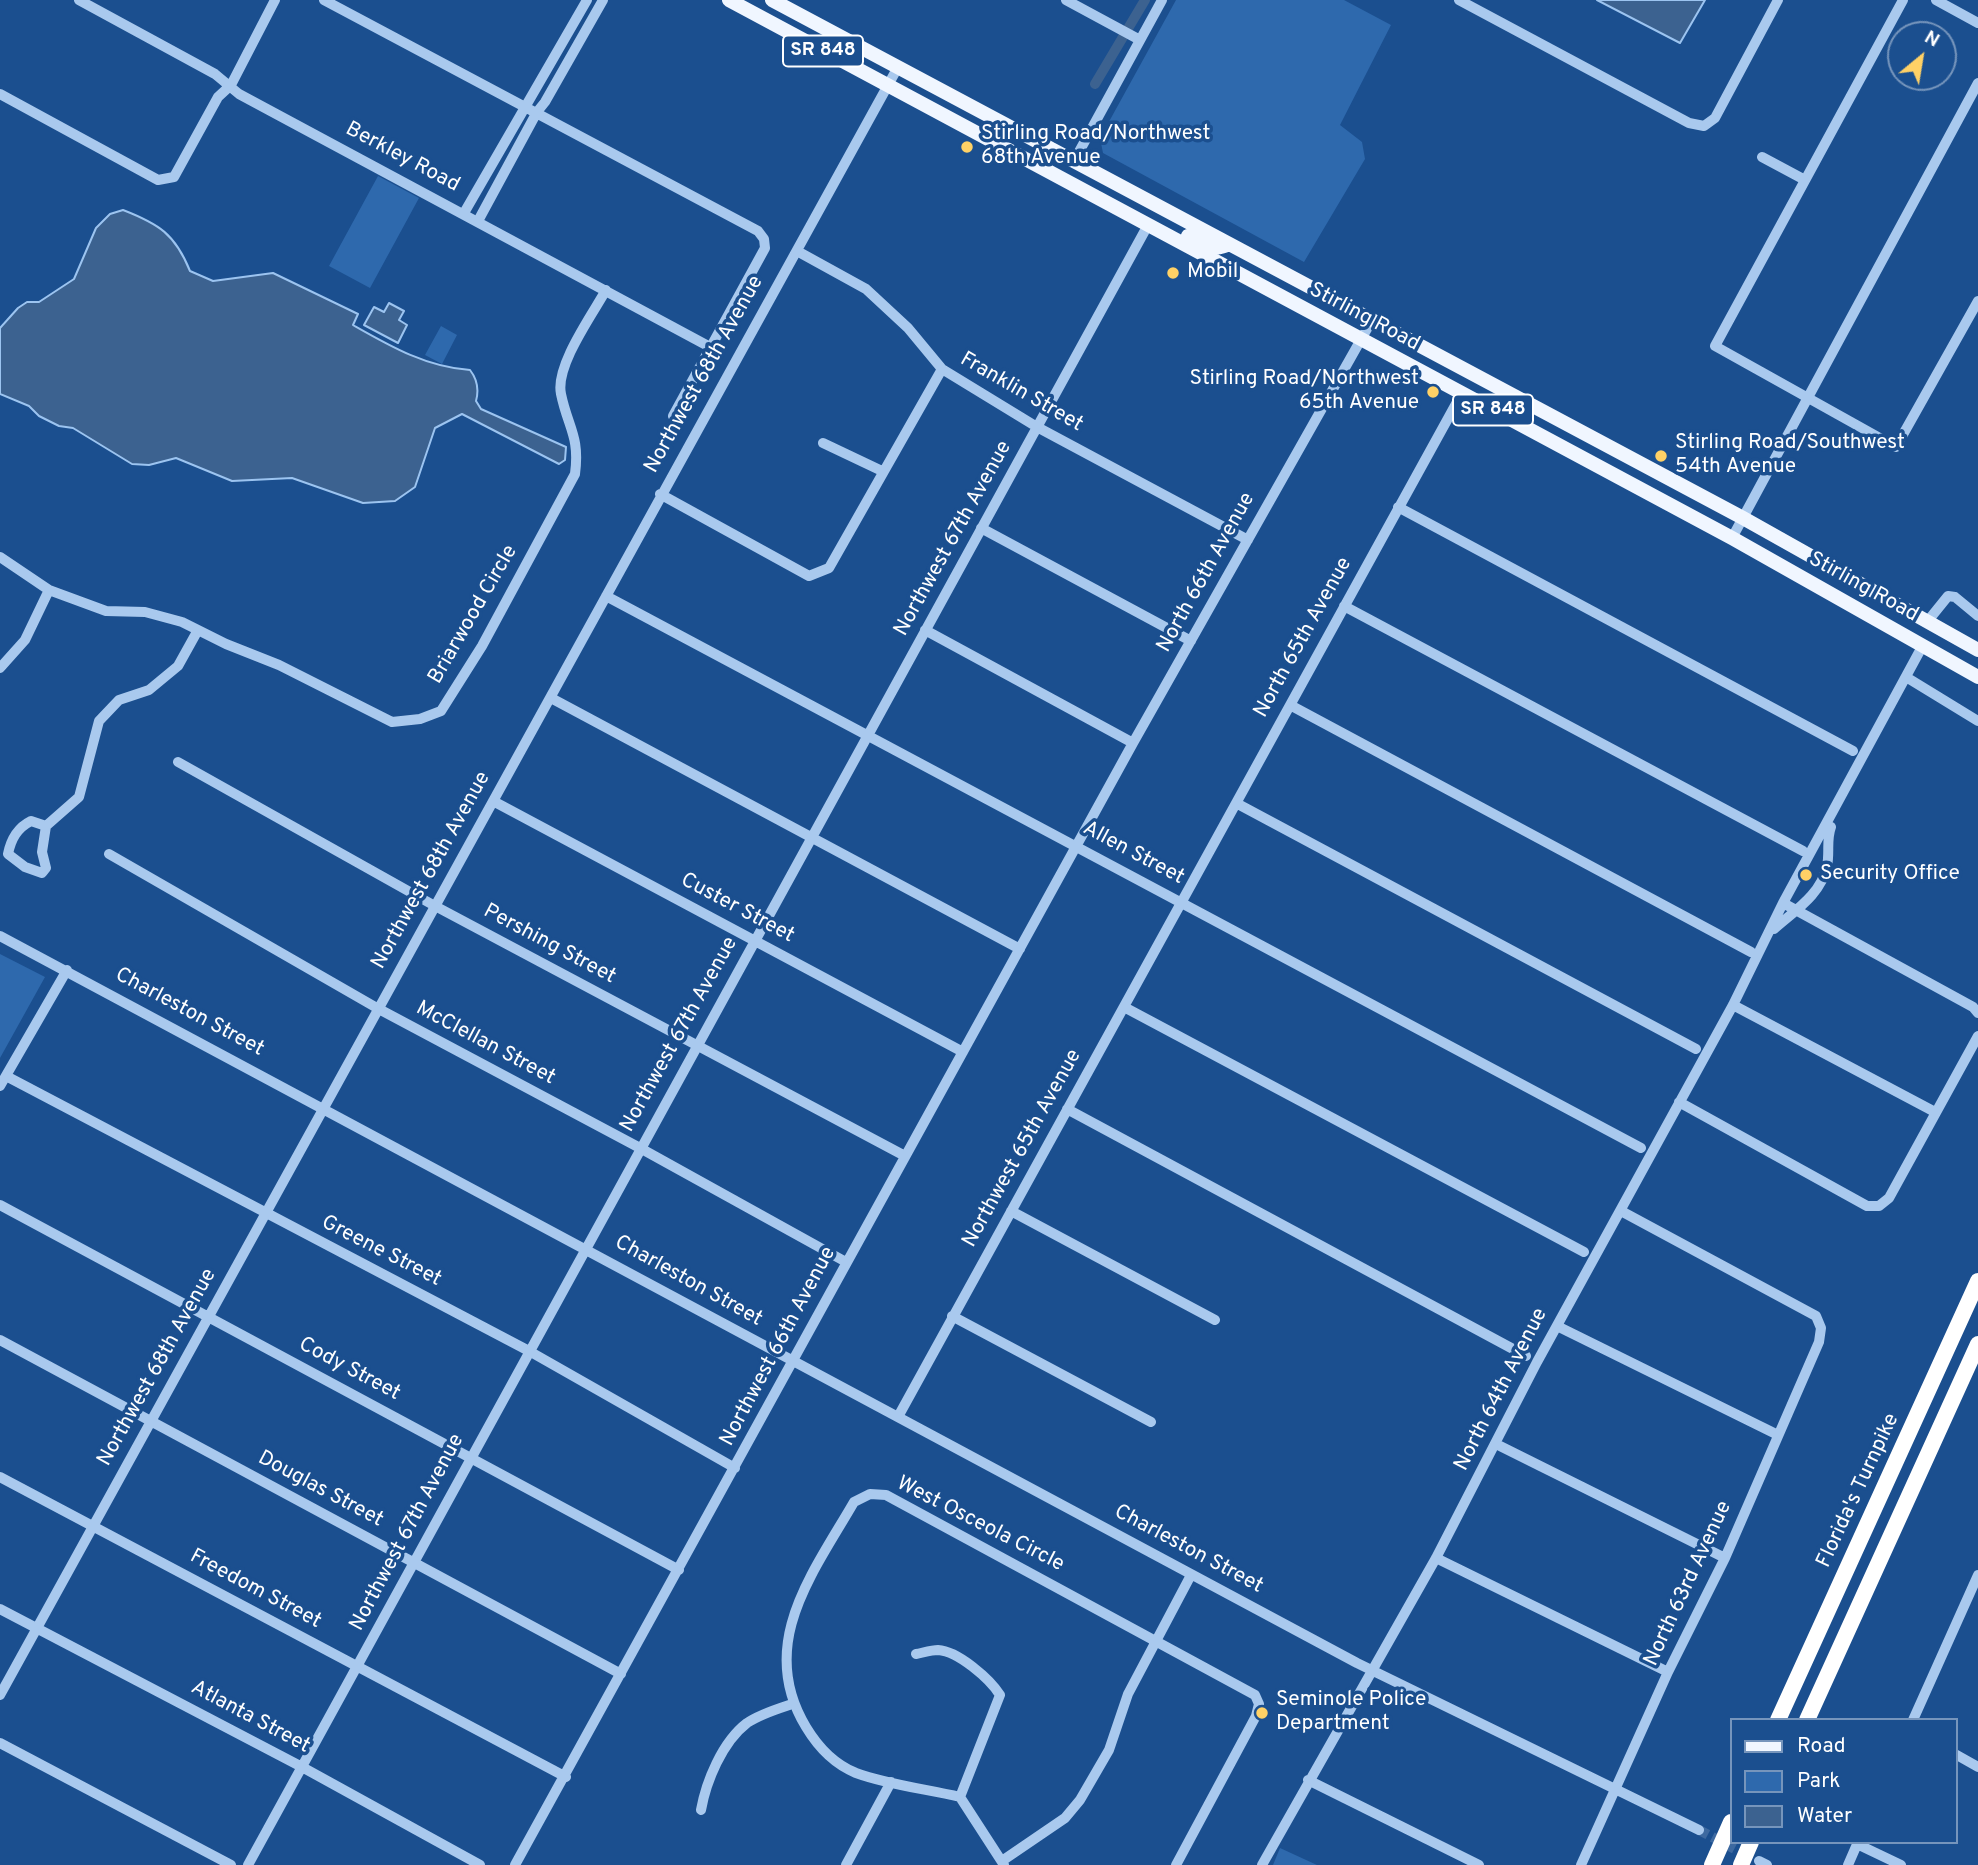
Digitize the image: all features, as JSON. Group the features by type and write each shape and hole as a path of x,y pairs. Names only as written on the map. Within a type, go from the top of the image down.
{"highway":[{"name":"Florida's Turnpike","path":"1779,1718 1978,1281"},
{"path":"1808,1718 1978,1344"},
{"path":"1712,1865 1730,1824"},
{"path":"1741,1865 1750,1844"}],"main road":[{"name":"Stirling Road","path":"729,0 1732,538 1978,677"},
{"name":"Stirling Road","path":"772,0 1743,518 1978,650"},
{"path":"1129,215 1146,214 1212,248 1221,248 1228,244"}],"street":[{"name":"Berkley Road","path":"79,0 231,85 239,94 710,347"},
{"path":"0,94 158,180 166,180 174,177 218,97 231,85 275,0"},
{"path":"324,0 758,231 764,239 765,248 673,416"},
{"path":"464,213 587,0"},
{"path":"478,221 537,112 603,0"},
{"path":"1066,0 1140,40"},
{"path":"1073,161 1162,0"},
{"path":"1459,0 1689,123 1704,126 1715,118 1778,0"},
{"path":"1903,0 1715,346 1896,447 1978,301"},
{"path":"1936,0 1978,23"},
{"name":"Northwest 68th Avenue","path":"0,1695 377,1008 551,698 660,494 898,67"},
{"path":"1732,538 1978,83"},
{"path":"1762,157 1805,180"},
{"name":"Northwest 67th Avenue","path":"248,1865 1148,225"},
{"name":"Franklin Street","path":"797,251 866,289 908,328 942,369 1037,427 1248,540"},
{"name":"Briarwood Circle","path":"0,557 49,590 106,611 145,612 182,622 279,665 392,722 420,719 441,711 482,646 575,474 578,449 560,391 567,359 606,290"},
{"name":"North 66th Avenue","path":"1077,846 1372,320"},
{"path":"660,494 809,576 829,568 942,369"},
{"name":"North 65th Avenue","path":"1181,902 1462,393"},
{"path":"822,443 882,471"},
{"path":"1398,507 1853,751"},
{"path":"981,528 1191,641"},
{"path":"0,668 25,640 49,590"},
{"name":"Allen Street","path":"606,596 868,733 1641,1147"},
{"path":"1927,622 1948,596 1955,597 1978,616"},
{"path":"1344,606 1803,851"},
{"path":"46,826 31,821 24,825 11,840 8,854 24,867 42,873 46,868 42,852 46,826 79,797 99,721 119,700 149,690 178,666 198,630"},
{"path":"925,630 1133,743"},
{"name":"North 64th Avenue","path":"1262,1865 1370,1670 1436,1558 1557,1326 1733,1005 1772,931 1783,903 1923,645"},
{"path":"1906,677 1978,721"},
{"path":"551,698 1020,949"},
{"path":"1290,705 1751,952"},
{"name":"Pershing Street","path":"178,762 435,906 905,1156"},
{"name":"Custer Street","path":"493,801 963,1052"},
{"path":"1236,803 1696,1049"},
{"name":"North 64th Avenue","path":"1772,931 1808,902 1823,879 1828,864 1828,837 1838,806"},
{"name":"Northwest 66th Avenue","path":"515,1865 566,1777 846,1262 1077,846"},
{"name":"McClellan Street","path":"108,854 377,1008 640,1148 846,1262"},
{"name":"Northwest 65th Avenue","path":"899,1415 1181,902"},
{"path":"1783,903 1973,1007 1978,1013"},
{"name":"Charleston Street","path":"0,936 585,1247 793,1361 899,1415 1370,1670 1699,1830"},
{"path":"3,1081 67,970"},
{"path":"1733,1005 1936,1112"},
{"path":"1124,1007 1584,1252"},
{"path":"1679,1102 1867,1206 1879,1206 1889,1198 1978,1036"},
{"name":"Greene Street","path":"3,1081 529,1351 736,1468"},
{"path":"1067,1109 1526,1356"},
{"name":"Cody Street","path":"0,1205 679,1570"},
{"name":"North 63rd Avenue","path":"1581,1865 1668,1672 1725,1558 1819,1342 1821,1328 1816,1317 1620,1210"},
{"path":"1011,1211 1215,1320"},
{"path":"952,1316 1151,1422"},
{"path":"1557,1326 1778,1436"},
{"name":"Douglas Street","path":"0,1340 621,1674"},
{"path":"1496,1444 1725,1558"},
{"name":"Freedom Street","path":"0,1477 566,1777"},
{"name":"West Osceola Circle","path":"960,1797 855,1772 835,1760 816,1743 792,1704 786,1666 788,1634 797,1600 854,1502 870,1494 886,1495 1157,1639 1255,1695 1259,1704 1256,1716 1176,1865"},
{"path":"1436,1558 1668,1672"},
{"path":"916,1654 938,1650 951,1655 988,1677 1000,1695 960,1797 1003,1863 1065,1818 1080,1800 1109,1750 1128,1694 1191,1575"},
{"path":"1914,1718 1978,1575"},
{"name":"Atlanta Street","path":"0,1609 302,1767 480,1865"},
{"path":"701,1810 705,1788 726,1749 745,1724 770,1711 792,1704"},
{"path":"0,1743 231,1865"},
{"path":"1957,1755 1978,1767"},
{"path":"1308,1780 1479,1865"},
{"path":"846,1865 891,1782"},
{"path":"1848,1865 1858,1844"},
{"path":"1860,1844 1901,1865"}],"green space":[{"path":"1176,0 1344,0 1391,25 1340,125 1362,142 1365,159 1304,262 1103,153 1100,138"},
{"path":"378,176 419,198 370,288 329,266"},
{"path":"441,326 457,335 442,364 425,355"},
{"path":"0,954 45,977 0,1058"},
{"path":"1280,1848 1317,1865 1273,1865"}],"water":[{"path":"1597,0 1705,0 1680,43"},
{"path":"123,210 147,220 172,239 190,271 213,281 273,273 358,314 353,325 395,348 438,365 470,370 477,385 476,401 481,409 566,447 565,460 559,464 462,414 435,428 415,487 395,501 363,503 292,478 232,481 176,458 149,465 132,464 73,428 59,426 39,416 29,406 0,394 0,328 27,302 39,302 74,279 96,228 110,214"},
{"path":"389,303 404,311 399,320 407,325 398,343 364,325 374,307 384,312"}],"waterway":[{"path":"1095,84 1145,0"}],"tunnel":[{"path":"1699,1830 1750,1857"}],"place":[{"name":"Stirling Road/Northwest 68th Avenue","path":"967,147"},
{"name":"Mobil","path":"1173,273"},
{"name":"Stirling Road/Northwest 65th Avenue","path":"1433,392"},
{"name":"Stirling Road/Southwest 54th Avenue","path":"1661,456"},
{"name":"Security Office","path":"1806,875"},
{"name":"Seminole Police Department","path":"1262,1713"}]}
